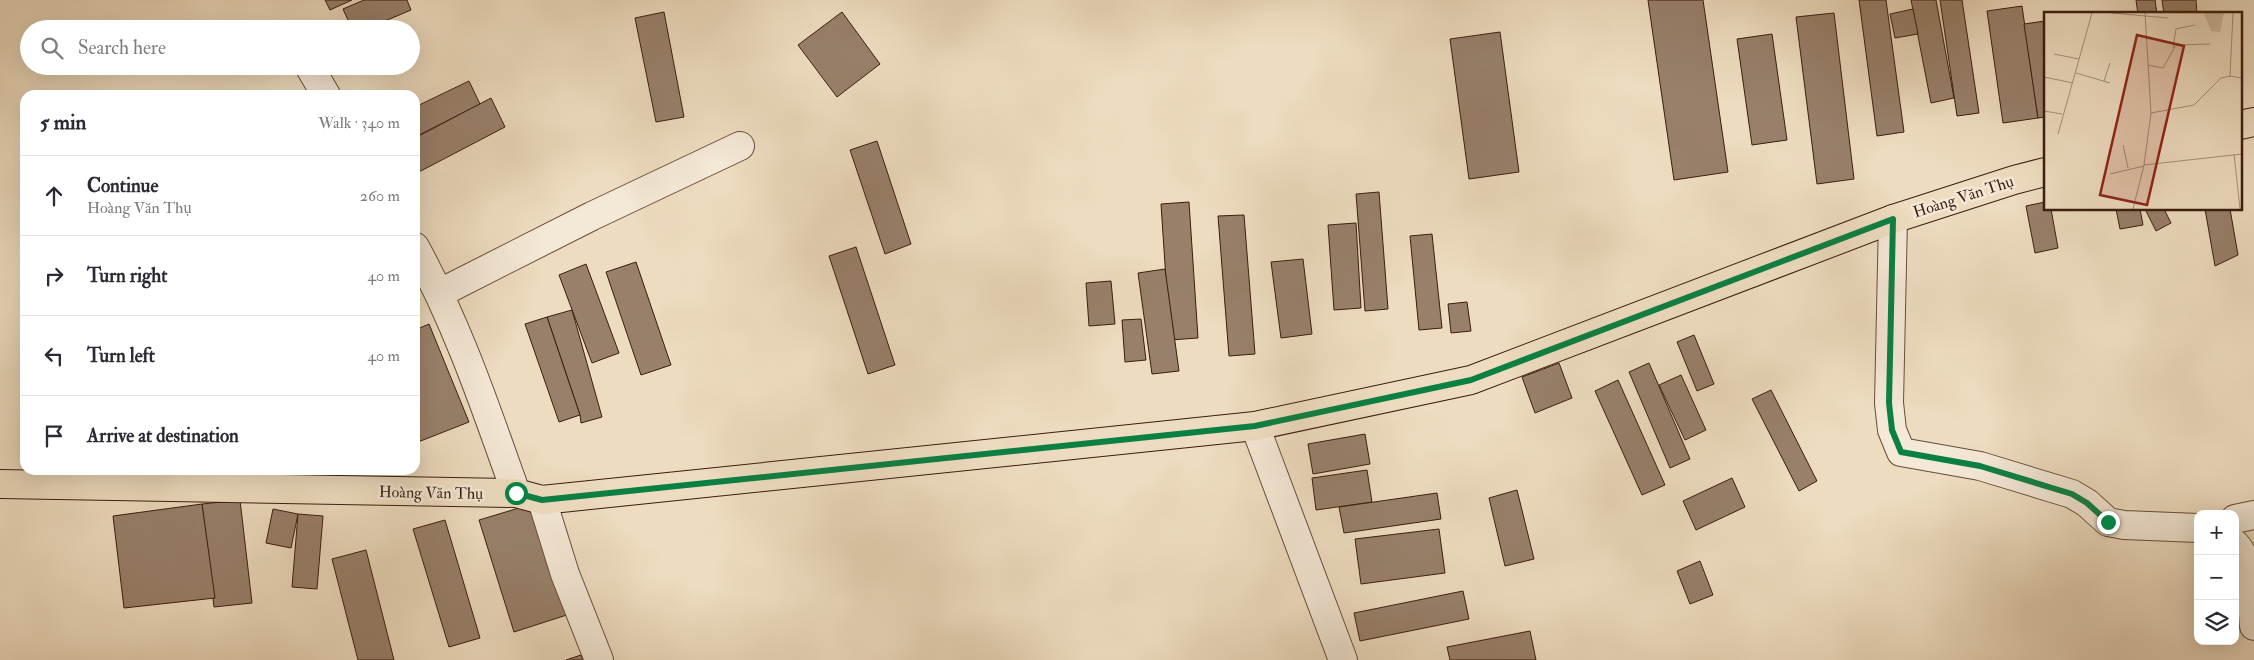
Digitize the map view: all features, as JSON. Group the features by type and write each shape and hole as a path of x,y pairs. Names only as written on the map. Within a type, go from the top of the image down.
{"main road":[{"name":"Hoàng Văn Thụ","path":"0,484 516,493 542,500 1255,426 1471,380 1893,219 2044,172"}],"street":[{"path":"314,75 323,90"},
{"path":"440,293 592,216 740,146"},
{"path":"1893,219 1889,403 1892,430 1901,452 1980,466 2072,494 2087,503 2108,522 2124,525 2194,528"},
{"path":"420,256 440,293 467,356 516,493"},
{"path":"1255,426 1343,660"},
{"path":"542,500 564,574 599,660"},
{"path":"2239,518 2254,515"},
{"path":"2239,549 2247,564 2254,626"}],"building":[{"path":"325,0 352,0 330,10"},
{"path":"364,0 407,0 411,10 387,20 348,20 343,9"},
{"path":"1648,0 1703,0 1728,172 1674,180"},
{"path":"1859,0 1886,0 1904,132 1877,136"},
{"path":"1911,0 1936,0 1954,98 1931,103"},
{"path":"1940,0 1962,0 1979,113 1957,116"},
{"path":"2136,0 2155,0 2157,12 2138,12"},
{"path":"2162,0 2196,0 2197,12 2164,12"},
{"path":"2022,6 2038,118 2003,123 1987,11"},
{"path":"1913,9 1918,34 1895,38 1890,14"},
{"path":"664,12 684,117 656,122 635,18"},
{"path":"842,12 880,64 837,97 798,45"},
{"path":"1834,13 1854,179 1817,184 1796,17"},
{"path":"2044,21 2044,117 2038,118 2024,24"},
{"path":"1500,32 1519,172 1469,179 1450,39"},
{"path":"1772,34 1787,140 1752,145 1737,39"},
{"path":"469,81 480,104 420,134 420,105"},
{"path":"491,98 505,127 420,171 420,135"},
{"path":"877,141 911,244 885,254 850,150"},
{"path":"1379,192 1388,309 1365,311 1356,194"},
{"path":"1189,202 1198,338 1170,340 1161,204"},
{"path":"2044,202 2044,210 2051,210 2058,248 2035,253 2026,206"},
{"path":"2116,210 2140,210 2143,225 2120,229"},
{"path":"2146,210 2164,210 2171,223 2156,231"},
{"path":"2205,210 2230,210 2238,255 2215,266"},
{"path":"1244,215 1255,354 1229,356 1218,216"},
{"path":"1356,223 1361,308 1334,310 1328,225"},
{"path":"1432,234 1442,328 1419,330 1410,236"},
{"path":"856,247 895,365 868,374 829,256"},
{"path":"1303,259 1312,334 1281,338 1271,262"},
{"path":"636,262 671,365 641,375 606,272"},
{"path":"586,264 619,353 592,363 559,275"},
{"path":"1165,269 1179,371 1152,374 1138,273"},
{"path":"1111,281 1115,324 1089,326 1086,283"},
{"path":"1467,302 1471,331 1451,333 1448,304"},
{"path":"572,310 602,417 581,423 547,317"},
{"path":"547,317 580,415 559,422 525,324"},
{"path":"1141,319 1146,360 1125,362 1122,320"},
{"path":"429,324 469,422 420,441 420,328"},
{"path":"1694,335 1714,384 1697,391 1677,342"},
{"path":"1559,363 1572,398 1535,413 1522,377"},
{"path":"1649,363 1690,459 1670,468 1629,372"},
{"path":"1681,375 1706,430 1685,440 1659,385"},
{"path":"1618,380 1665,485 1642,495 1595,391"},
{"path":"1771,390 1817,481 1799,491 1752,399"},
{"path":"1365,434 1370,464 1313,474 1308,444"},
{"path":"1367,470 1372,502 1316,510 1312,478"},
{"path":"1732,478 1745,507 1696,530 1683,501"},
{"path":"1517,490 1534,559 1505,566 1489,498"},
{"path":"1437,493 1441,519 1344,533 1339,507"},
{"path":"240,500 252,603 214,607 202,504"},
{"path":"539,502 573,613 514,632 479,520"},
{"path":"202,504 215,598 124,608 113,516"},
{"path":"273,509 298,514 291,548 266,543"},
{"path":"298,514 323,516 317,589 292,587"},
{"path":"445,520 480,638 449,647 413,529"},
{"path":"1439,529 1445,573 1361,584 1355,539"},
{"path":"366,550 394,660 358,660 332,559"},
{"path":"1700,561 1713,595 1690,604 1677,571"},
{"path":"1463,591 1469,619 1360,641 1354,613"},
{"path":"1530,631 1536,660 1450,660 1447,647"},
{"path":"581,655 583,660 566,660"}],"route":[{"path":"516,493 542,500 1255,426 1471,380 1893,219 1889,403 1892,430 1901,452 1980,466 2040,486 2072,494 2087,503 2108,522"}]}
